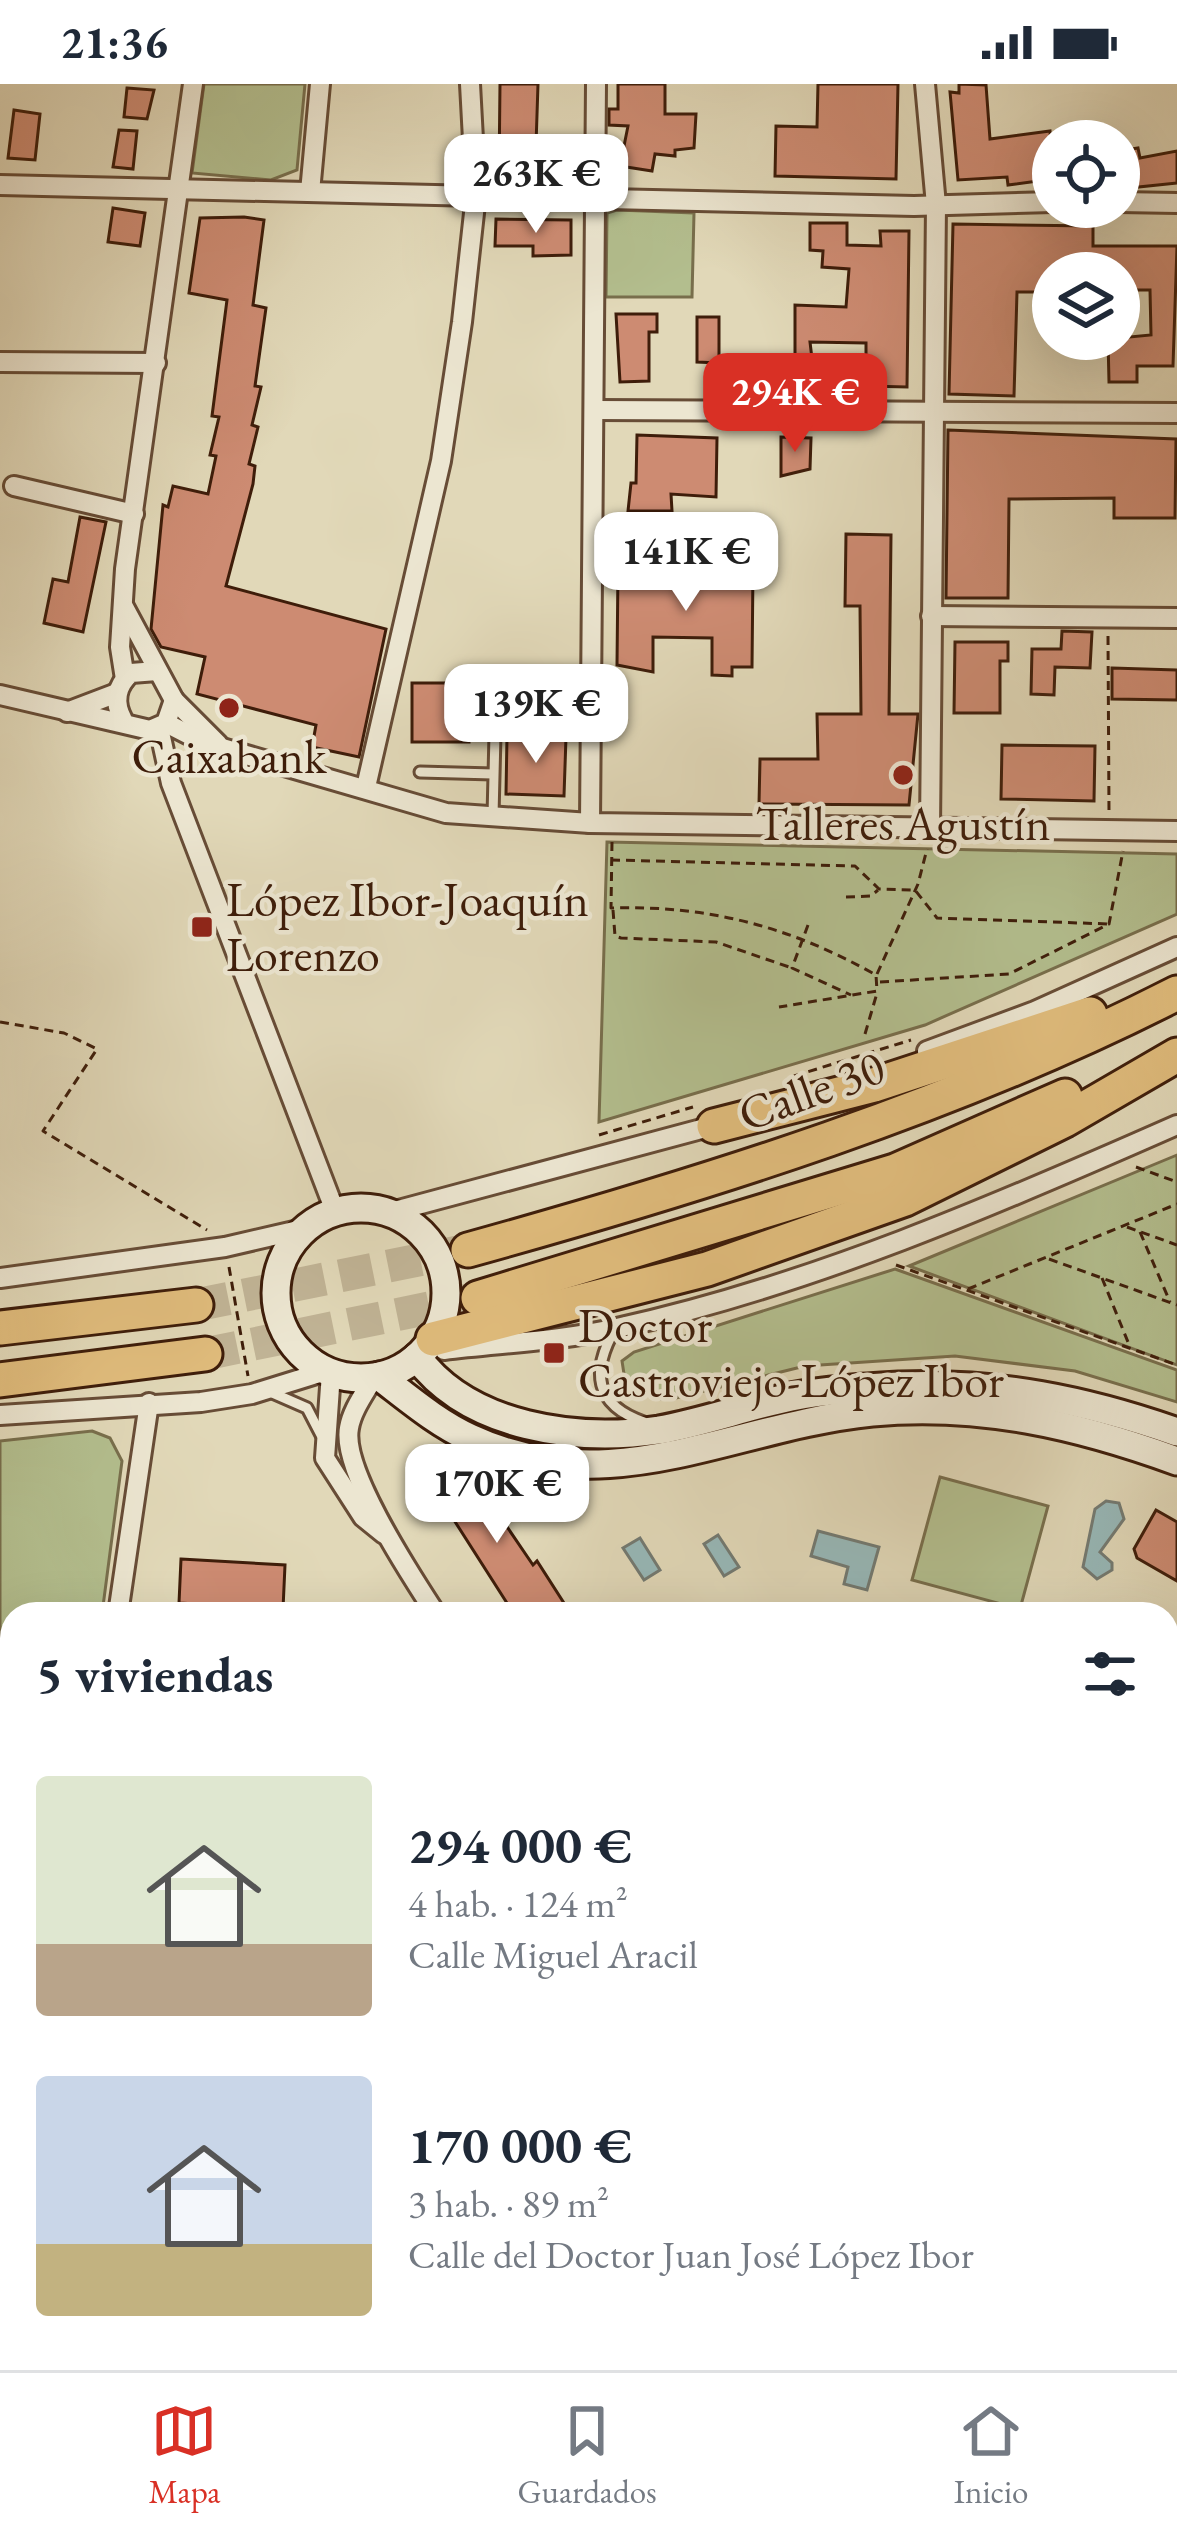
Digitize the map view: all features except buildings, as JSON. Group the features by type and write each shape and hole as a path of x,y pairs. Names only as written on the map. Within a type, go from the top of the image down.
{"highway":[{"path":"714,1126 874,1085 1073,1017 1170,997"},
{"name":"Calle 30","path":"468,1250 764,1160 1170,997"},
{"path":"478,1298 895,1171 1177,1052"},
{"path":"424,1350 707,1269 904,1199 1065,1120 1177,1052"},
{"path":"0,1328 196,1305"},
{"path":"0,1379 205,1354"}],"main road":[{"path":"376,1377 424,1350 446,1300 444,1273 425,1236 391,1212 335,1211 303,1229 277,1272 276,1306 298,1351 328,1372 376,1377 469,1438 504,1452 586,1465 657,1461 808,1421 912,1410 1056,1422 1177,1461"},
{"path":"424,1350 444,1389 535,1426 608,1434 679,1426 824,1392 961,1386 1083,1402 1177,1432"}],"street":[{"path":"183,84 183,145"},
{"path":"193,84 123,605 121,686 147,725 172,783 335,1211"},
{"path":"310,192 320,84"},
{"path":"366,787 441,461 476,195 470,84"},
{"path":"590,823 596,84"},
{"path":"925,84 936,205 930,829"},
{"path":"0,185 936,205 1032,203"},
{"path":"1140,202 1177,202"},
{"path":"0,362 156,363"},
{"path":"595,410 1177,412"},
{"path":"14,486 134,514"},
{"path":"123,605 157,671 169,683 174,700 218,744"},
{"path":"931,616 1177,619"},
{"path":"67,712 121,686 139,670 157,671"},
{"path":"0,695 96,721 147,725 446,813 590,823 1177,831"},
{"path":"147,725 174,700"},
{"path":"391,1212 714,1126 1035,1011 1177,947"},
{"path":"424,1350 616,1328 850,1255 1177,1124"},
{"path":"0,1278 225,1246 303,1229"},
{"path":"0,1415 201,1402 328,1372 323,1438 333,1474 363,1516 384,1534"},
{"path":"376,1377 355,1411 349,1445 384,1534 428,1602"},
{"path":"120,1602 149,1402"}],"lane":[{"path":"493,816 500,688 563,688"},
{"path":"420,772 493,774"},
{"path":"616,1328 598,1367 603,1396 626,1416 679,1426"},
{"path":"263,1390 307,1408 323,1438"}],"path":[{"path":"1108,634 1109,814"},
{"path":"865,1034 876,979 915,890 930,829"},
{"path":"610,831 615,936 716,942 853,995"},
{"path":"1108,924 1126,832"},
{"path":"611,860 855,866 879,889 915,890"},
{"path":"846,897 871,896 879,889"},
{"path":"915,890 937,918 1108,924"},
{"path":"613,908 669,906 719,914 807,938 876,979 1009,974 1108,924"},
{"path":"792,968 808,926"},
{"path":"779,1007 877,992"},
{"path":"0,1022 64,1034 97,1048 43,1131 216,1235 225,1246"},
{"path":"1136,1167 1177,1182"},
{"path":"966,1289 1177,1204"},
{"path":"1125,1226 1177,1245"},
{"path":"1140,1232 1170,1303"},
{"path":"1045,1258 1177,1305"},
{"path":"894,1264 1177,1365"},
{"path":"1102,1278 1130,1349"}],"green space":[{"path":"204,84 305,84 297,170 271,180 192,173"},
{"path":"607,213 694,213 692,297 606,297"},
{"path":"607,842 1177,854 1177,914 925,1025 599,1122"},
{"path":"1177,1155 1177,1365 909,1266"},
{"path":"895,1269 1177,1370 1177,1402 1075,1371 955,1356 805,1366 676,1398 661,1399 626,1387 622,1361 634,1352"},
{"path":"92,1431 110,1438 122,1461 104,1602 0,1602 0,1441"},
{"path":"940,1477 1048,1506 1022,1602 994,1602 912,1580"}],"water":[{"path":"1106,1501 1119,1503 1124,1519 1100,1552 1112,1563 1112,1570 1097,1579 1083,1567 1095,1509"},
{"path":"818,1531 879,1547 867,1590 844,1584 848,1567 811,1556"},
{"path":"718,1535 739,1567 724,1576 704,1544"},
{"path":"640,1538 660,1570 644,1580 623,1548"}],"tunnel":[{"path":"196,1305 468,1250"},
{"path":"205,1354 478,1298"}],"place":[{"name":"Caixabank","path":"229,708"},
{"name":"Talleres Agustín","path":"903,775"},
{"name":"López Ibor-Joaquín Lorenzo","path":"202,927"},
{"name":"Doctor Castroviejo-López Ibor","path":"554,1353"}]}
